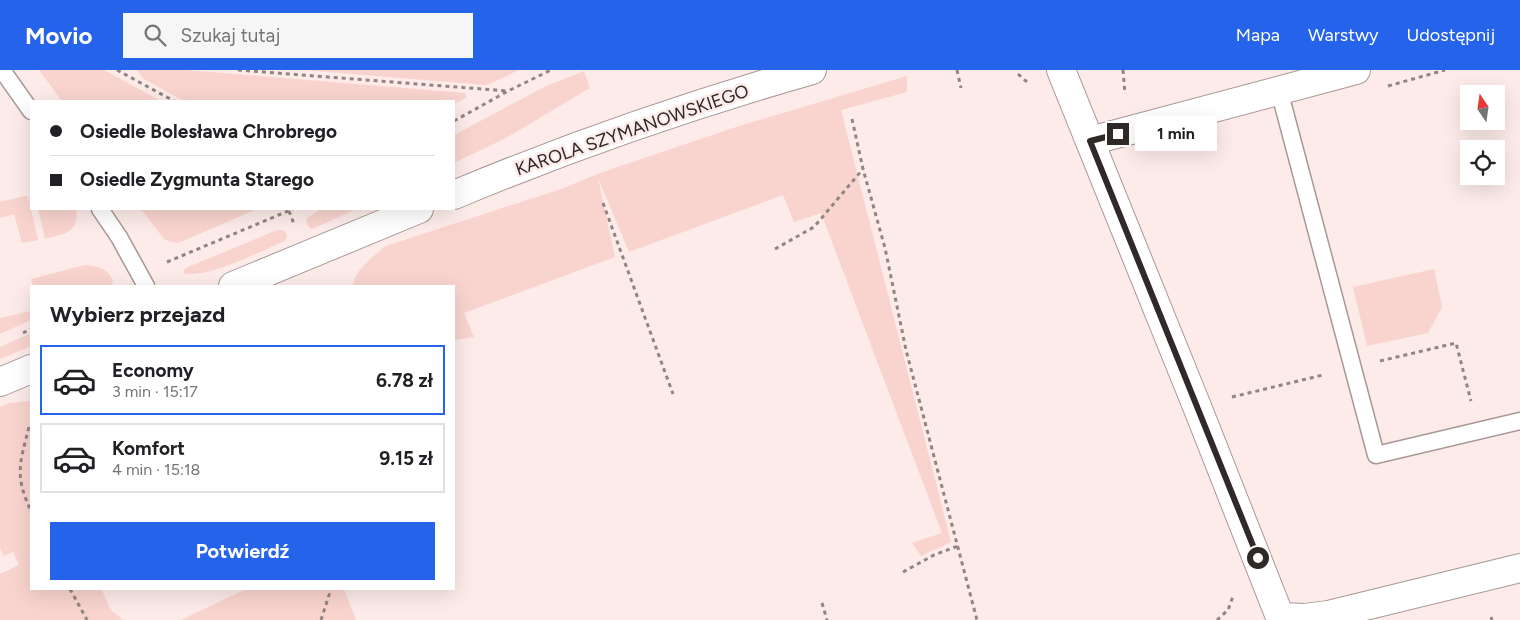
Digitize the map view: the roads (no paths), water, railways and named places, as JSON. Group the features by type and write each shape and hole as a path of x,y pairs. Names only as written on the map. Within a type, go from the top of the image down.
{"street":[{"name":"KAROLA SZYMANOWSKIEGO","path":"455,195 536,160 683,109 812,70"},
{"path":"1061,70 1278,618 1305,618 1328,615 1520,568"},
{"path":"1090,141 1356,70"},
{"path":"235,285 417,210"},
{"path":"0,382 30,369"}],"lane":[{"path":"2,70 30,110"},
{"path":"1280,90 1376,455 1520,421"},
{"path":"101,210 120,237 145,284"}]}
